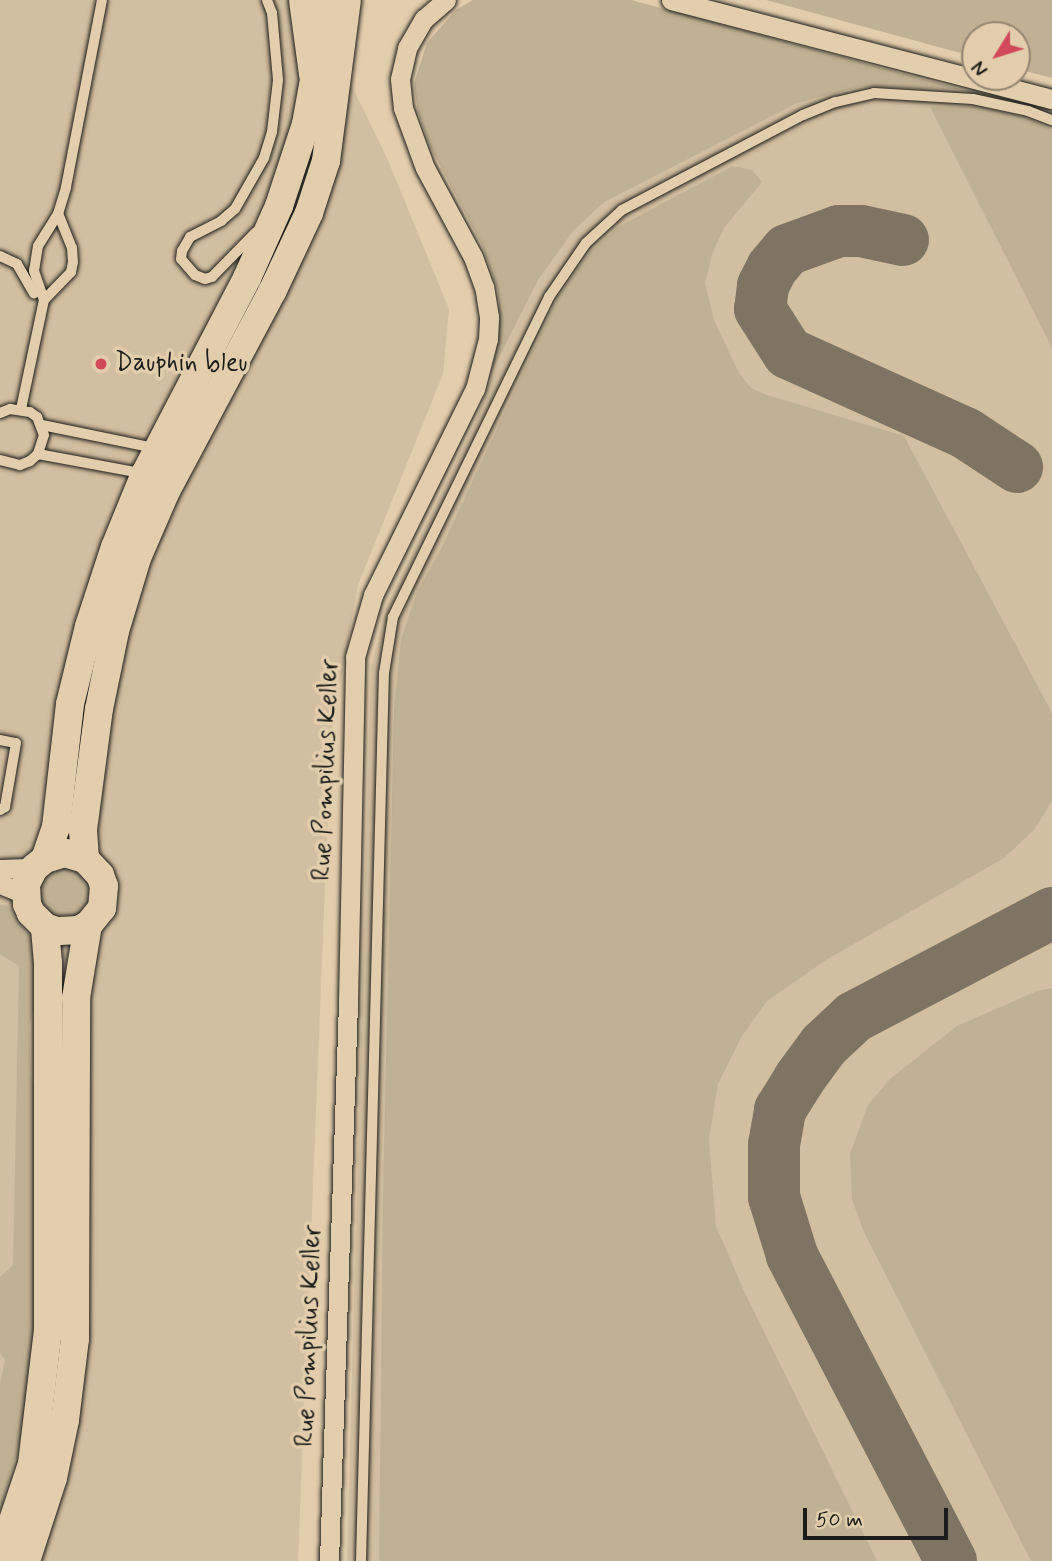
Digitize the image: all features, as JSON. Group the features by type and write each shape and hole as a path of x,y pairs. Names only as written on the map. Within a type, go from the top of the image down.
{"main road":[{"path":"305,0 315,74"},
{"path":"85,859 83,830 99,709 115,631 165,464 279,206 306,124 315,74 321,0"},
{"path":"88,925 67,932 46,927 31,913 26,876 56,827 70,704 89,626 115,547 272,292 309,213 326,160 347,0"},
{"path":"26,876 65,853 85,859 100,875 104,897 102,908 88,925 76,998 75,1339 65,1420 53,1478 26,1561"},
{"path":"0,1559 32,1464 48,1329 50,1012 46,927"}],"street":[{"name":"Rue Pompilius Keller","path":"329,1561 348,1002 355,657 373,595 475,389 488,340 489,317 484,288 472,257 425,168 403,108 400,79 407,48 424,19 446,0"},
{"path":"671,0 1052,99"},
{"path":"0,869 26,876"}],"lane":[{"path":"44,300 36,284 35,258 42,237 58,214 102,0"},
{"path":"267,0 272,13 278,80 272,132 264,158 235,209 185,243 181,259 187,268 205,279 212,277 279,206"},
{"path":"361,1561 384,673 393,617 549,297 586,243 622,210 803,115 836,102 874,93 973,99 1028,111 1052,120"},
{"path":"21,409 44,300 71,272 73,262 72,248 58,214"},
{"path":"0,256 10,260 23,271 41,312"},
{"path":"0,413 21,409 37,417 44,435 38,454"},
{"path":"42,425 165,464"},
{"path":"0,460 20,465 38,454 165,464"},
{"path":"0,740 16,743 5,807 0,810"}],"shaded area":[{"path":"0,0 310,0 387,158 449,309 443,374 358,585 331,735 298,1561 0,1561"},
{"path":"473,0 631,0 961,91 1052,107 1052,1561 347,1561 371,667 386,608 476,420 490,382 500,321 498,290 483,247 431,148 418,112 414,84 427,43 456,10"},
{"path":"473,0 631,0 960,89 858,87 797,103 604,202 573,231 538,280 491,373 500,321 498,290 483,247 431,148 418,112 414,84 427,43 456,10"},
{"path":"766,0 1052,0 1052,78 1031,73 1031,21 961,21 961,53"},
{"path":"974,106 1028,118 1052,130 1052,348 930,107"},
{"path":"733,166 752,170 762,182 724,228 712,254 705,283 714,320 739,373 751,388 764,394 904,436 1052,713 1052,801 1034,830 1004,858 826,960 767,1001 742,1036 718,1084 709,1140 716,1226 744,1291 877,1561 379,1561 383,1195 394,710 401,640 416,594 441,549 559,295 591,251 618,227"},
{"path":"73,862 97,893 74,923 38,909 37,879 43,870"},
{"path":"0,905 8,906 33,941 38,999 29,1024 31,1078 41,1101 35,1367 19,1445 0,1510 0,1385 5,1359 0,1354 0,1277 13,1265 19,966 0,954"},
{"path":"1052,988 1052,1561 1031,1561 864,1232 852,1200 850,1154 868,1105 891,1078 957,1026 1037,991"}],"taxiway":[{"path":"903,240 861,231 839,231 787,250 772,268 763,286 760,309 788,353 967,434 1017,467"},
{"path":"951,1561 792,1255 774,1197 774,1145 780,1110 799,1079 824,1045 854,1017 1052,913"}],"place":[{"name":"Dauphin bleu","path":"101,364"}]}
